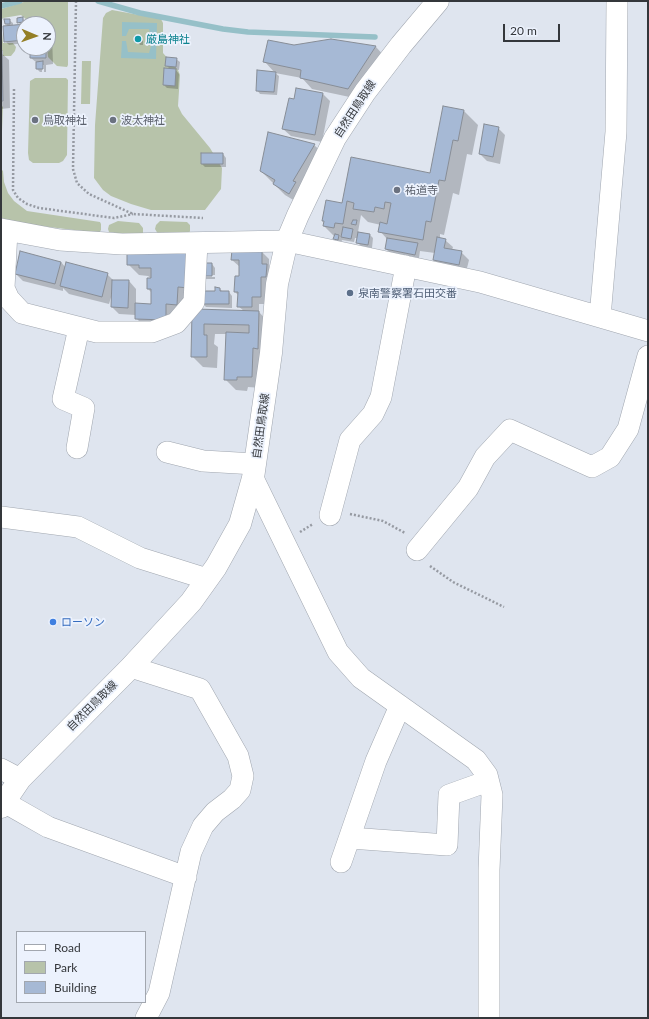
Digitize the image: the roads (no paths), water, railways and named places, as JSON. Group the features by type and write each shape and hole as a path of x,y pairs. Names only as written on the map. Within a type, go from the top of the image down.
{"main road":[{"name":"自然田鳥取線","path":"3,805 20,779 131,667 191,602 216,567 240,524 254,471 271,352 277,284 287,241 298,215 339,132 365,92 401,45 438,1"}],"street":[{"path":"600,317 616,132 617,1"},
{"path":"197,243 194,302 176,323 152,332 97,332 79,328 22,313 9,299 4,296 4,230 60,240 114,244 287,241 480,282 648,332"},
{"path":"330,515 350,440 373,414 381,397 406,266"},
{"path":"77,448 84,408 63,399 79,328"},
{"path":"417,550 468,488 485,457 510,430 592,468 610,457 628,429 648,356"},
{"path":"167,452 254,471 338,652 361,678 476,760 487,775 492,795 489,870 489,1018"},
{"path":"1,517 78,527 140,558 207,579"},
{"path":"131,667 200,689 238,756 243,776 240,790 232,799 215,812 204,826 192,852 159,993 146,1018"},
{"path":"341,862 376,761 400,706"},
{"path":"1,769 20,779"},
{"path":"350,838 446,845 449,795 488,781"},
{"path":"3,805 48,827 186,877"}],"water":[{"path":"122,22 157,23 156,59 121,58 122,41 126,41 128,52 149,53 151,46 149,29 129,29 126,36 122,36"}],"waterway":[{"path":"1,6 20,1"},
{"path":"98,1 140,13 223,29 248,32 375,37"}],"place":[{"name":"厳島神社","path":"138,39"},
{"name":"鳥取神社","path":"35,120"},
{"name":"波太神社","path":"113,120"},
{"name":"祐道寺","path":"397,190"},
{"name":"泉南警察署石田交番","path":"350,293"},
{"name":"ローソン","path":"53,622"}]}
